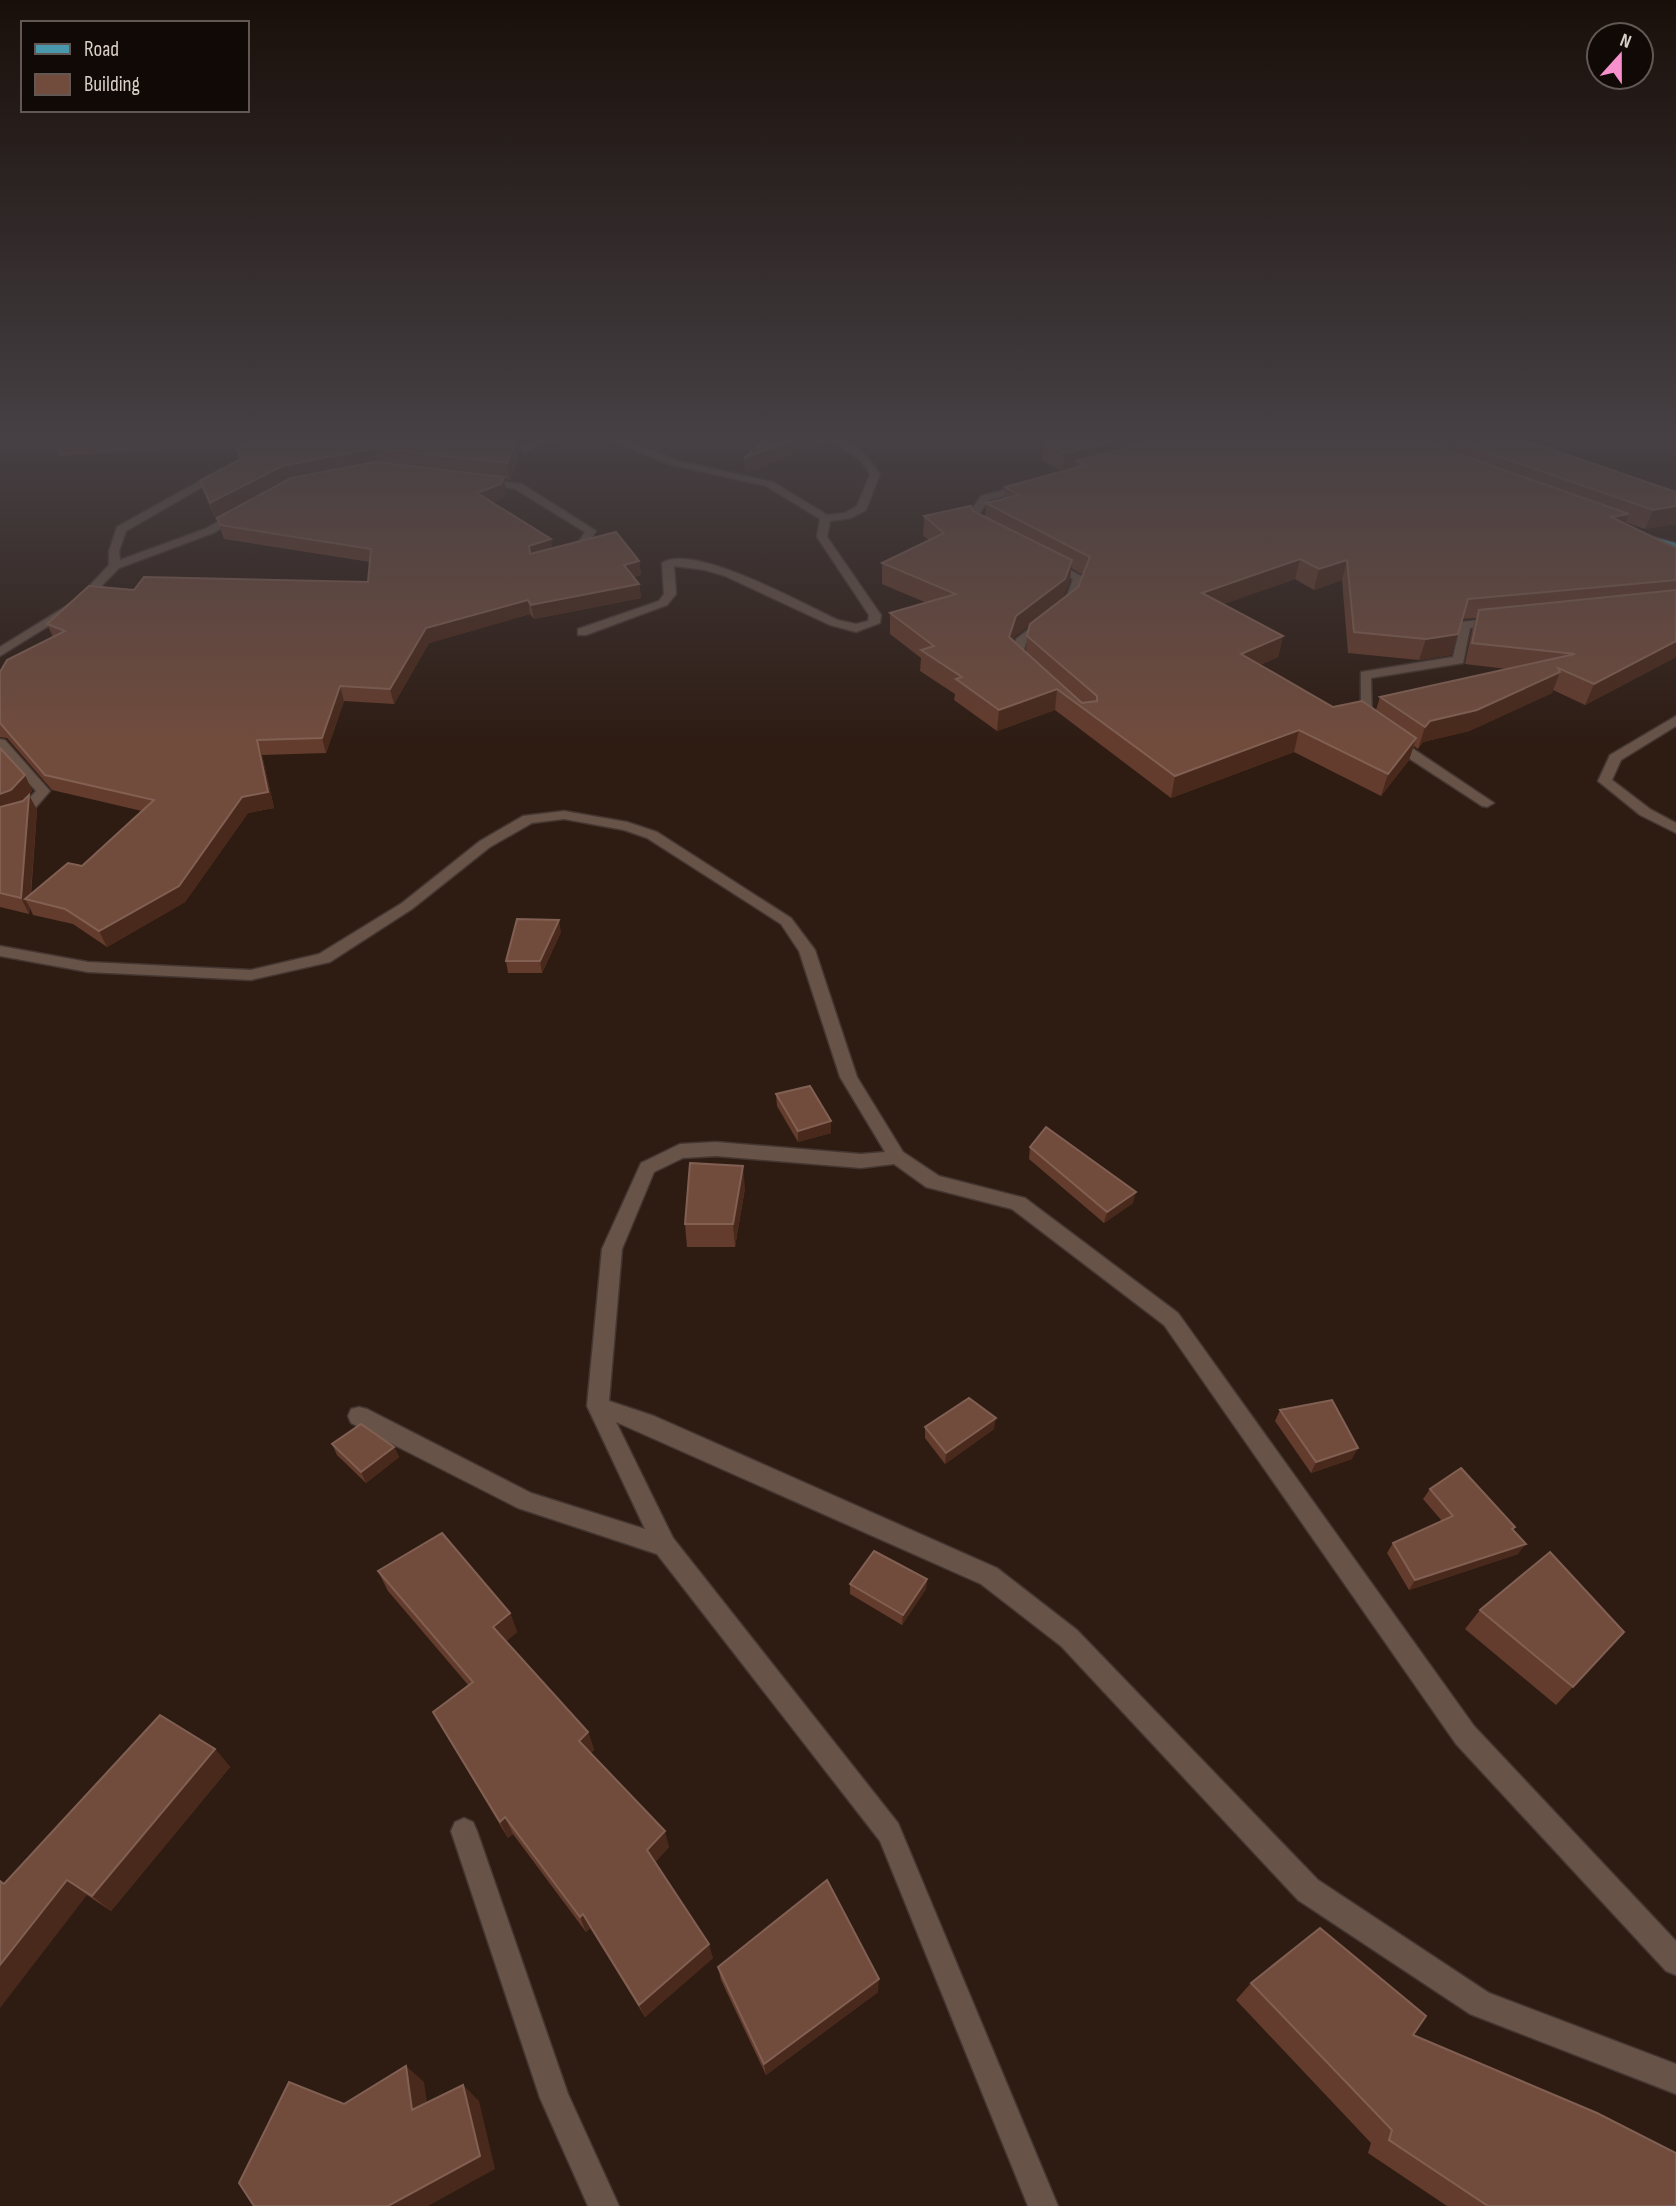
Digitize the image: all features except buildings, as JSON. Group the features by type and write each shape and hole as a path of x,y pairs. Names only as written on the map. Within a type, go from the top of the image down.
{"main road":[{"path":"1651,538 1676,547"}],"lane":[{"path":"115,566 114,551 118,538"},
{"path":"0,652 80,602 115,566 190,538"},
{"path":"557,557 578,551 586,538"},
{"path":"582,632 663,603 670,594 668,564 685,561 711,566 834,622 856,628 874,623 875,615 823,538"},
{"path":"1036,676 1016,659 1020,642 1070,603 1079,578 1045,561"},
{"path":"1487,803 1364,722 1366,675 1459,660 1465,625 1519,620"},
{"path":"1676,720 1615,758 1605,781 1644,811 1676,829"},
{"path":"0,743 43,791 25,811 0,819"},
{"path":"0,951 88,967 251,975 324,958 407,906 485,844 528,819 564,816 628,826 653,835 786,921 807,950 849,1077 897,1157 933,1182 1018,1203 1171,1319 1465,1735 1676,1961"},
{"path":"897,1157 861,1161 716,1149 680,1151 647,1168 612,1249 598,1406 665,1546 889,1832 1043,2206"},
{"path":"598,1406 646,1423 989,1576 1069,1637 1308,1890 1480,2004 1676,2079"},
{"path":"359,1416 526,1501 665,1546"},
{"path":"464,1831 555,2098 604,2206"}]}
